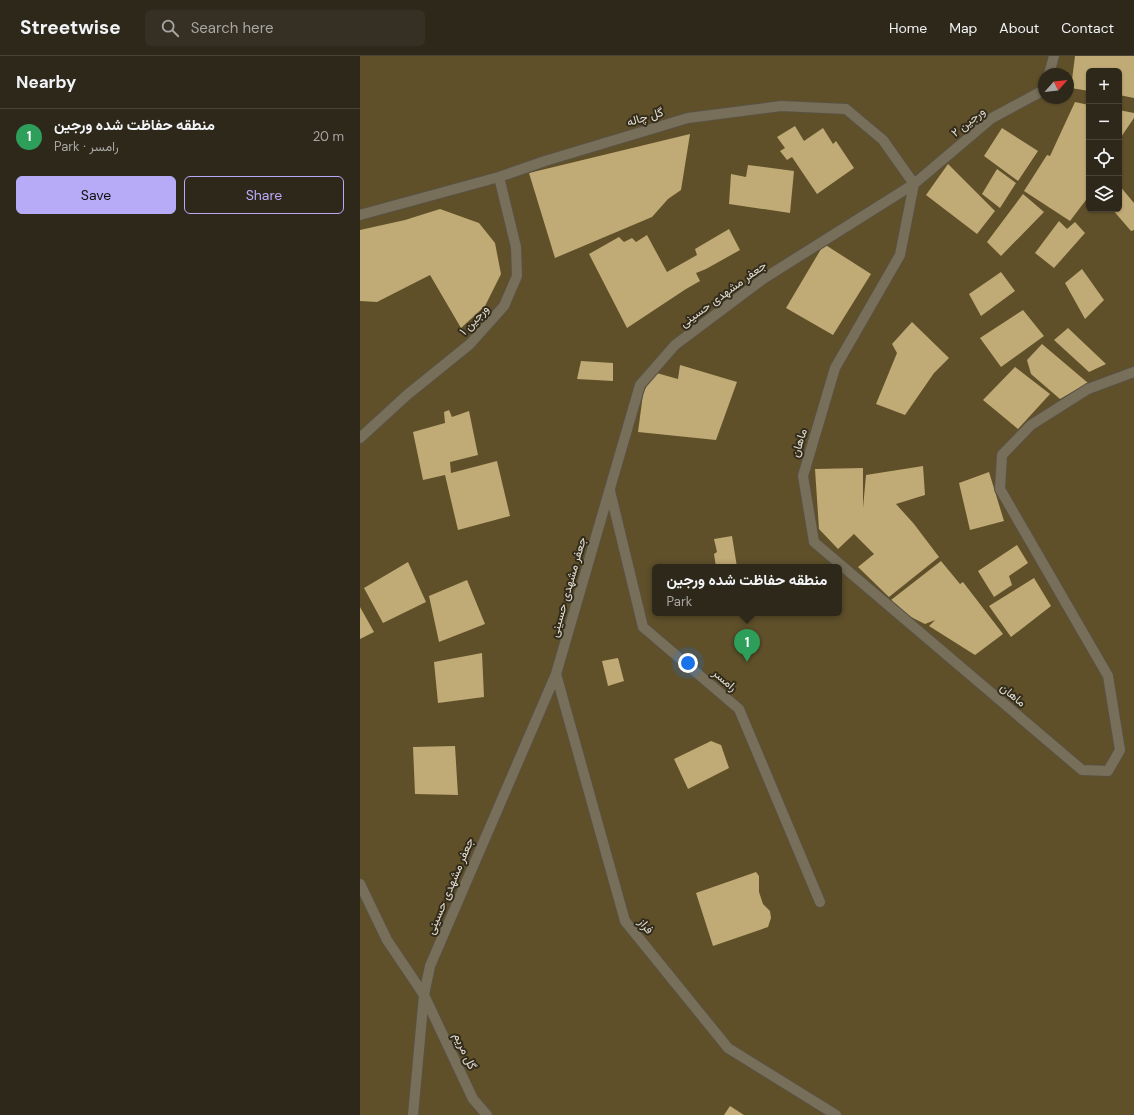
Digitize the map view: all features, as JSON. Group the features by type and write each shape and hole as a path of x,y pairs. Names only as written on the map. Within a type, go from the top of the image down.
{"street":[{"path":"1051,68 1054,56"},
{"name":"ورجین ۲","path":"914,184 992,118 1038,93"},
{"name":"گل چاله","path":"360,216 499,177 545,161 688,118 781,106 846,109 883,140 914,184"},
{"name":"ورجین ۱","path":"360,438 407,395 470,344 504,306 517,276 516,247 499,177"},
{"name":"ماهان","path":"840,564 814,542 803,476 835,368 900,255 914,184"},
{"name":"جعفر مشهدی حسینی","path":"413,1115 424,995 430,966 556,674 640,385 675,345 763,279 914,184"},
{"name":"ماهان","path":"842,566 1082,770 1108,771 1120,750 1108,676 1000,489 1002,455 1032,425 1088,388 1134,372"},
{"name":"رامسر","path":"610,489 643,627 739,709 820,902"},
{"name":"فراز","path":"556,674 625,921 728,1048 836,1115"},
{"name":"گل مریم","path":"360,884 387,940 424,995 473,1099 488,1115"}],"shaded area":[{"path":"360,56 1134,56 1134,1115 360,1115"}],"building":[{"path":"1075,56 1134,56 1134,98 1122,96 1122,68 1086,68 1086,90 1074,88"},
{"path":"1075,102 1086,104 1086,200 1070,221 1024,191 1047,155 1050,156"},
{"path":"1122,111 1134,113 1134,118 1122,136"},
{"path":"795,126 804,141 823,128 833,144 836,141 854,168 817,194 792,157 787,160 780,151 785,148 777,137"},
{"path":"1002,128 1038,151 1018,181 984,156"},
{"path":"690,134 681,190 668,199 652,217 555,258 529,173"},
{"path":"948,164 995,211 977,234 926,195"},
{"path":"748,165 794,171 790,213 729,204 731,174 746,177"},
{"path":"997,169 1016,183 1000,208 982,194"},
{"path":"1122,189 1134,203 1134,230 1131,231 1115,212 1122,212"},
{"path":"1023,194 1044,212 1001,256 987,242"},
{"path":"440,209 479,223 495,243 501,274 485,306 461,328 430,275 377,302 360,301 360,230 405,220"},
{"path":"1059,221 1067,229 1075,222 1085,233 1054,268 1035,253"},
{"path":"729,229 740,250 696,273 700,281 627,328 589,254 619,237 624,242 632,238 636,242 647,235 667,272 697,255 695,249"},
{"path":"824,244 871,274 833,335 786,308"},
{"path":"1082,269 1104,300 1085,319 1065,283"},
{"path":"1001,272 1015,291 981,316 969,294"},
{"path":"1023,310 1044,336 1001,367 980,338"},
{"path":"912,322 949,358 934,373 905,415 876,404 897,353 892,344"},
{"path":"1068,328 1106,364 1089,372 1054,340"},
{"path":"1042,344 1088,383 1060,399 1031,374 1027,360"},
{"path":"581,361 613,363 613,381 577,379"},
{"path":"680,365 737,382 716,440 638,432 643,394 653,372 678,379"},
{"path":"1015,367 1050,394 1018,429 983,400"},
{"path":"449,410 452,417 469,411 478,455 450,462 451,473 497,461 510,516 458,530 445,475 423,480 413,432 445,423 444,412"},
{"path":"923,466 925,495 896,504 914,524 939,557 889,597 858,567 874,554 854,534 838,549 819,529 815,469 863,468 863,508 866,475"},
{"path":"989,472 1004,521 970,530 959,483"},
{"path":"732,536 737,564 716,564 714,554 717,552 714,539"},
{"path":"1017,545 1028,563 1009,576 1012,585 994,597 978,571"},
{"path":"941,561 960,584 963,582 1003,634 975,655 929,626 935,620 925,624 909,616 891,600"},
{"path":"408,562 426,602 383,623 364,588"},
{"path":"1034,578 1051,606 1011,637 989,606"},
{"path":"467,580 485,624 439,642 429,596"},
{"path":"360,607 374,632 360,639"},
{"path":"482,653 484,697 438,703 434,662"},
{"path":"618,658 624,681 608,686 602,661"},
{"path":"711,741 721,745 729,768 688,789 674,759"},
{"path":"455,746 458,795 415,794 413,747"},
{"path":"756,872 759,876 759,892 763,904 770,911 771,918 768,927 713,946 696,893"},
{"path":"730,1106 744,1115 724,1115"}],"place":[{"name":"منطقه حفاظت شده ورجین","path":"747,662"}]}
